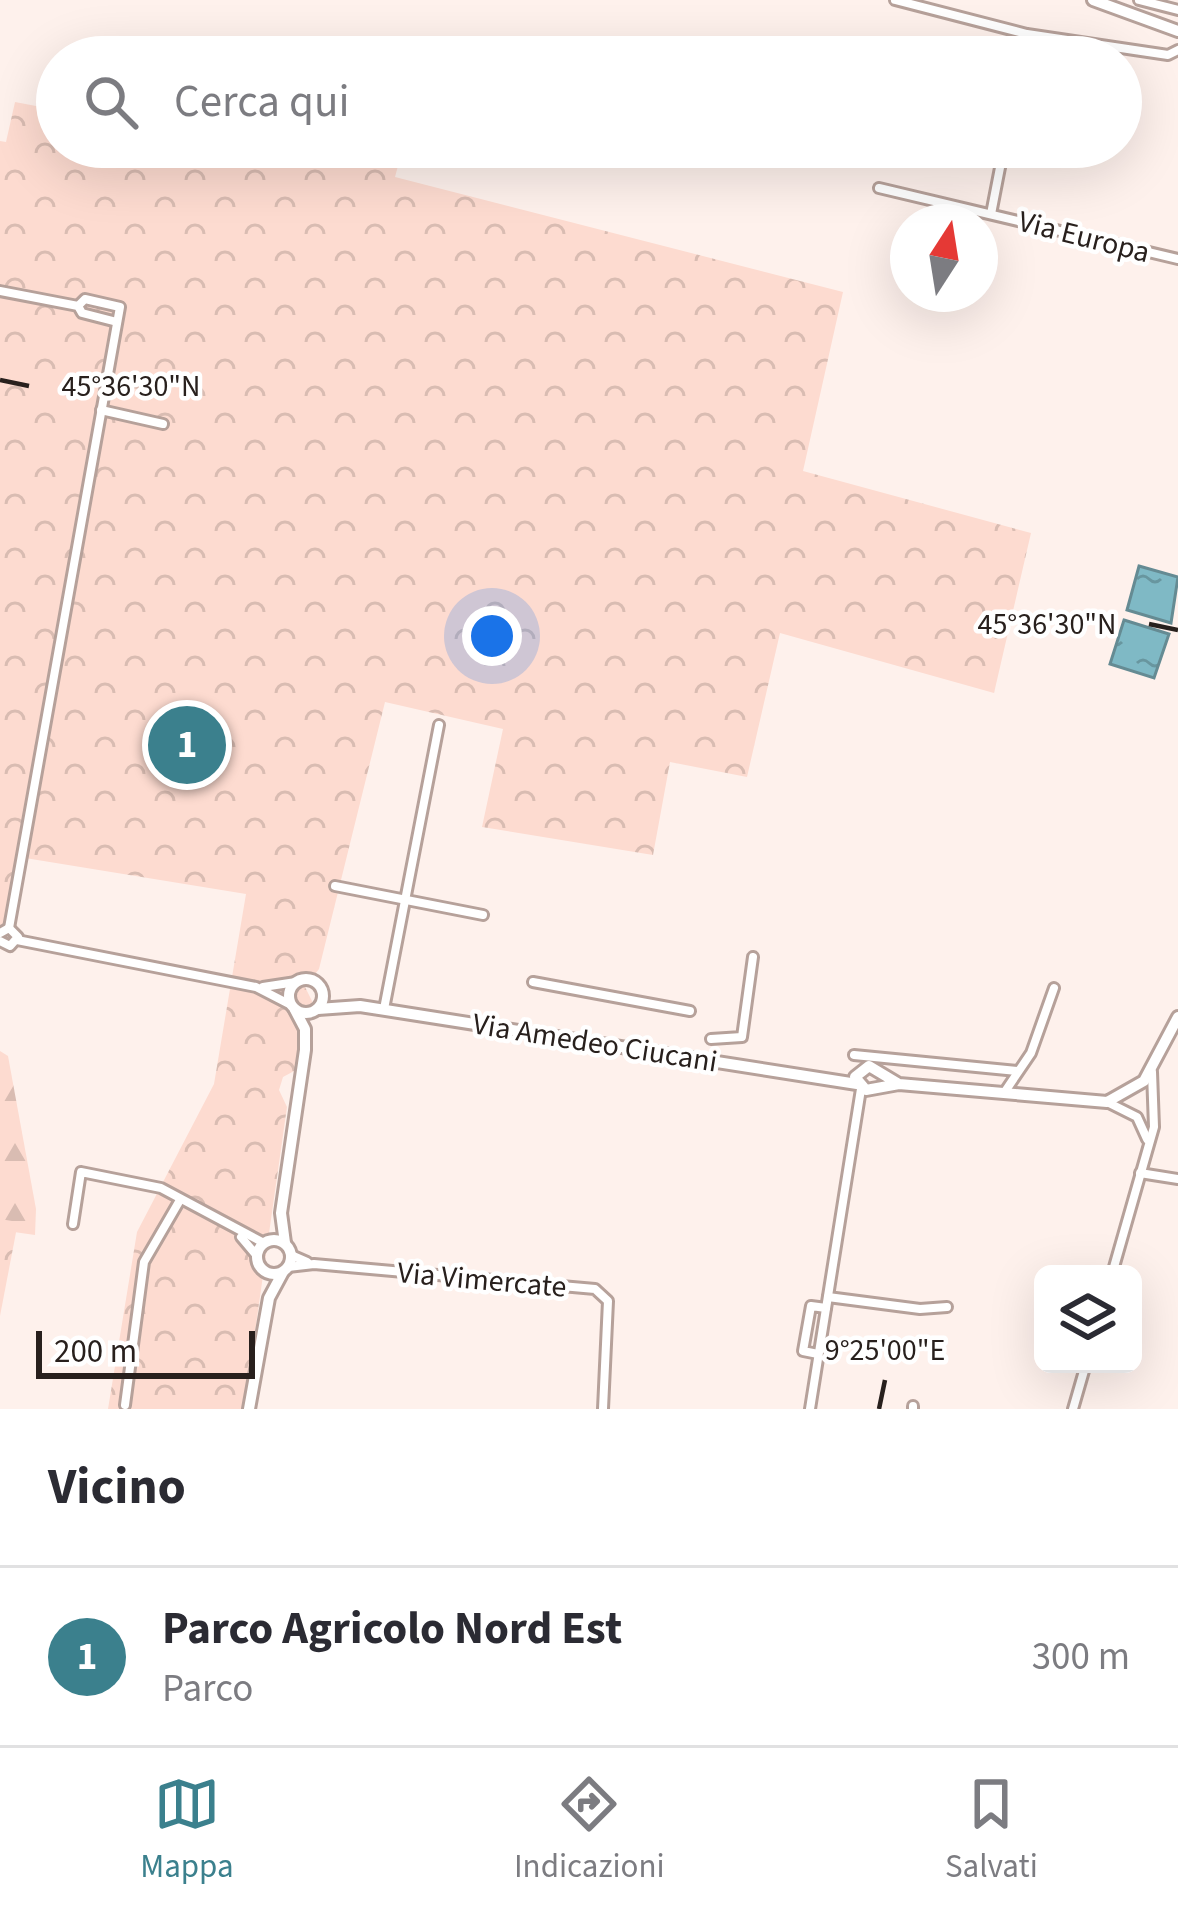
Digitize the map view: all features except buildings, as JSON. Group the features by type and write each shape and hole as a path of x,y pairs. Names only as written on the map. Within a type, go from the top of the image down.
{"main road":[{"path":"1093,0 1178,32"},
{"name":"Via Amedeo Ciucani","path":"296,982 308,979 360,1006"},
{"path":"296,982 289,993 305,1036"},
{"path":"249,1409 268,1298 287,1259 280,1213 305,1036 317,1010 320,987"},
{"name":"Via Amedeo Ciucani","path":"293,1008 384,1009 866,1085 1107,1102 1133,1090"},
{"path":"1133,1090 1152,1071 1178,1017"},
{"path":"268,1298 257,1256 280,1213"},
{"path":"265,1242 287,1259"},
{"path":"264,1270 287,1259"}],"street":[{"path":"895,0 1040,36"},
{"path":"1139,0 1178,10"},
{"path":"1142,51 1168,55 1178,50"},
{"path":"993,204 1000,168"},
{"name":"Via Europa","path":"879,188 948,204"},
{"name":"Via Europa","path":"998,216 1178,259"},
{"path":"0,291 78,306 82,313 117,322"},
{"path":"17,940 3,934 120,307 85,299 78,306"},
{"path":"100,410 164,424"},
{"path":"384,1009 439,725"},
{"path":"335,886 483,915"},
{"name":"Via Amedeo Ciucani","path":"3,934 9,946 17,940 256,987 296,982"},
{"path":"711,1039 742,1037 753,957"},
{"path":"533,982 690,1011"},
{"name":"Via Amedeo Ciucani","path":"256,987 293,1008"},
{"path":"1004,1094 1046,1021 1054,988"},
{"path":"854,1054 1017,1071"},
{"path":"1114,1265 1155,1124 1152,1071"},
{"path":"810,1409 866,1085"},
{"path":"1133,1090 1152,1102"},
{"path":"1107,1102 1140,1120 1147,1148"},
{"path":"1143,1162 1160,1176"},
{"path":"73,1224 81,1172 161,1188 236,1232 265,1242"},
{"path":"1140,1173 1178,1179"},
{"path":"124,1405 144,1262 180,1200"},
{"path":"236,1232 257,1256"},
{"name":"Via Vimercate","path":"287,1259 596,1289 608,1301 603,1409"},
{"path":"818,1354 802,1351 811,1306 947,1307"},
{"path":"1073,1409 1083,1373"}],"green space":[{"path":"15,102 36,106 36,168 397,168 395,177 843,292 803,471 1031,533 994,693 780,633 747,777 670,762 653,855 482,827 503,729 385,702 319,969 305,987 313,1003 296,1070 283,1077 279,1090 287,1107 244,1409 108,1409 137,1232 214,1084 246,894 19,857 0,944 0,141 6,142"},
{"path":"0,1051 8,1056 36,1209 35,1235 0,1230"},
{"path":"0,1219 18,1222 0,1316"}],"water":[{"path":"1139,566 1178,577 1171,623 1127,610"},
{"path":"1124,620 1169,634 1154,678 1110,664"}],"place":[{"name":"Parco Agricolo Nord Est","path":"187,745"}]}
